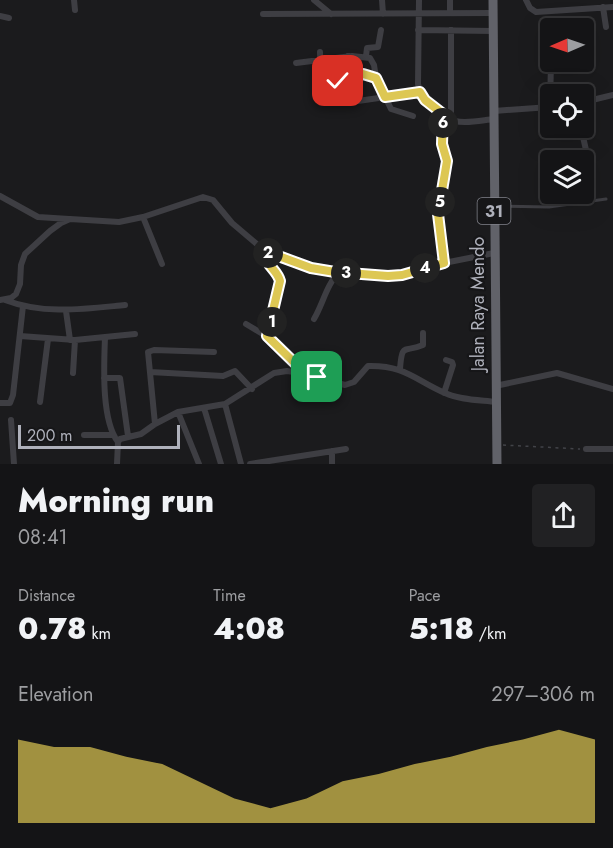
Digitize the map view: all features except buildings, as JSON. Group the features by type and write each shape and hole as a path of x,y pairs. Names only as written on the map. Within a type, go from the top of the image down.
{"highway":[{"name":"Jalan Raya Mendo","path":"494,0 497,464"}],"street":[{"path":"74,0 75,10"},
{"path":"314,0 332,14"},
{"path":"382,0 383,14"},
{"path":"419,0 420,92 425,100 451,119 460,121 540,108"},
{"path":"450,0 450,13"},
{"path":"526,0 530,8 536,12 613,7"},
{"path":"603,7 606,27"},
{"path":"263,14 493,13"},
{"path":"0,16 9,18"},
{"path":"366,56 367,48 378,47 381,30"},
{"path":"418,30 493,31"},
{"path":"451,30 451,119"},
{"path":"320,56 321,88"},
{"path":"296,63 320,56 366,56 373,60 376,78 391,109 413,116"},
{"path":"348,56 350,74"},
{"path":"321,81 338,81 339,74 376,78"},
{"path":"358,101 420,92"},
{"path":"594,100 613,95"},
{"path":"443,114 442,144 447,161 438,214 444,263"},
{"path":"583,138 586,150"},
{"path":"0,195 10,203 38,217 110,222 143,217 199,198 210,198 232,223 265,251 303,266 340,273 393,277 444,263 494,253"},
{"path":"143,217 162,264"},
{"path":"2,300 11,298 18,291 21,265 25,254 50,231 70,219"},
{"path":"265,251 267,262 279,276 280,281 267,336"},
{"path":"314,319 331,281 340,273"},
{"path":"2,300 22,306 66,311 125,305"},
{"path":"0,403 8,404 12,400 22,306"},
{"path":"66,311 73,340 73,373"},
{"path":"246,324 267,336 306,374"},
{"path":"400,369 403,351 423,345 423,333"},
{"path":"20,336 73,340 135,334"},
{"path":"105,337 104,378 110,427 118,441 117,464"},
{"path":"40,402 48,339"},
{"path":"155,424 148,356 150,351 214,352"},
{"path":"444,393 453,365 452,362 446,360"},
{"path":"118,441 141,434 178,412 225,404 278,372 306,374 348,384 354,381 365,368 372,366 400,369 444,393 496,402"},
{"path":"150,372 223,376 235,371 252,389"},
{"path":"495,386 557,373 613,389"},
{"path":"104,378 120,378 129,436"},
{"path":"225,404 241,464"},
{"path":"204,408 221,464"},
{"path":"178,412 199,464"},
{"path":"12,420 14,464"},
{"path":"84,435 113,435"},
{"path":"586,449 613,448"},
{"path":"250,464 346,449"},
{"path":"332,451 332,464"}],"lane":[{"path":"494,206 549,207 606,199"}],"path":[{"path":"497,445 586,449"}],"route":[{"path":"317,377 306,374 267,336 280,279 267,262 265,251 311,268 393,277 444,263 438,214 447,161 442,144 443,114 425,100 420,92 385,97 376,78 363,74 340,74 338,81"}]}
